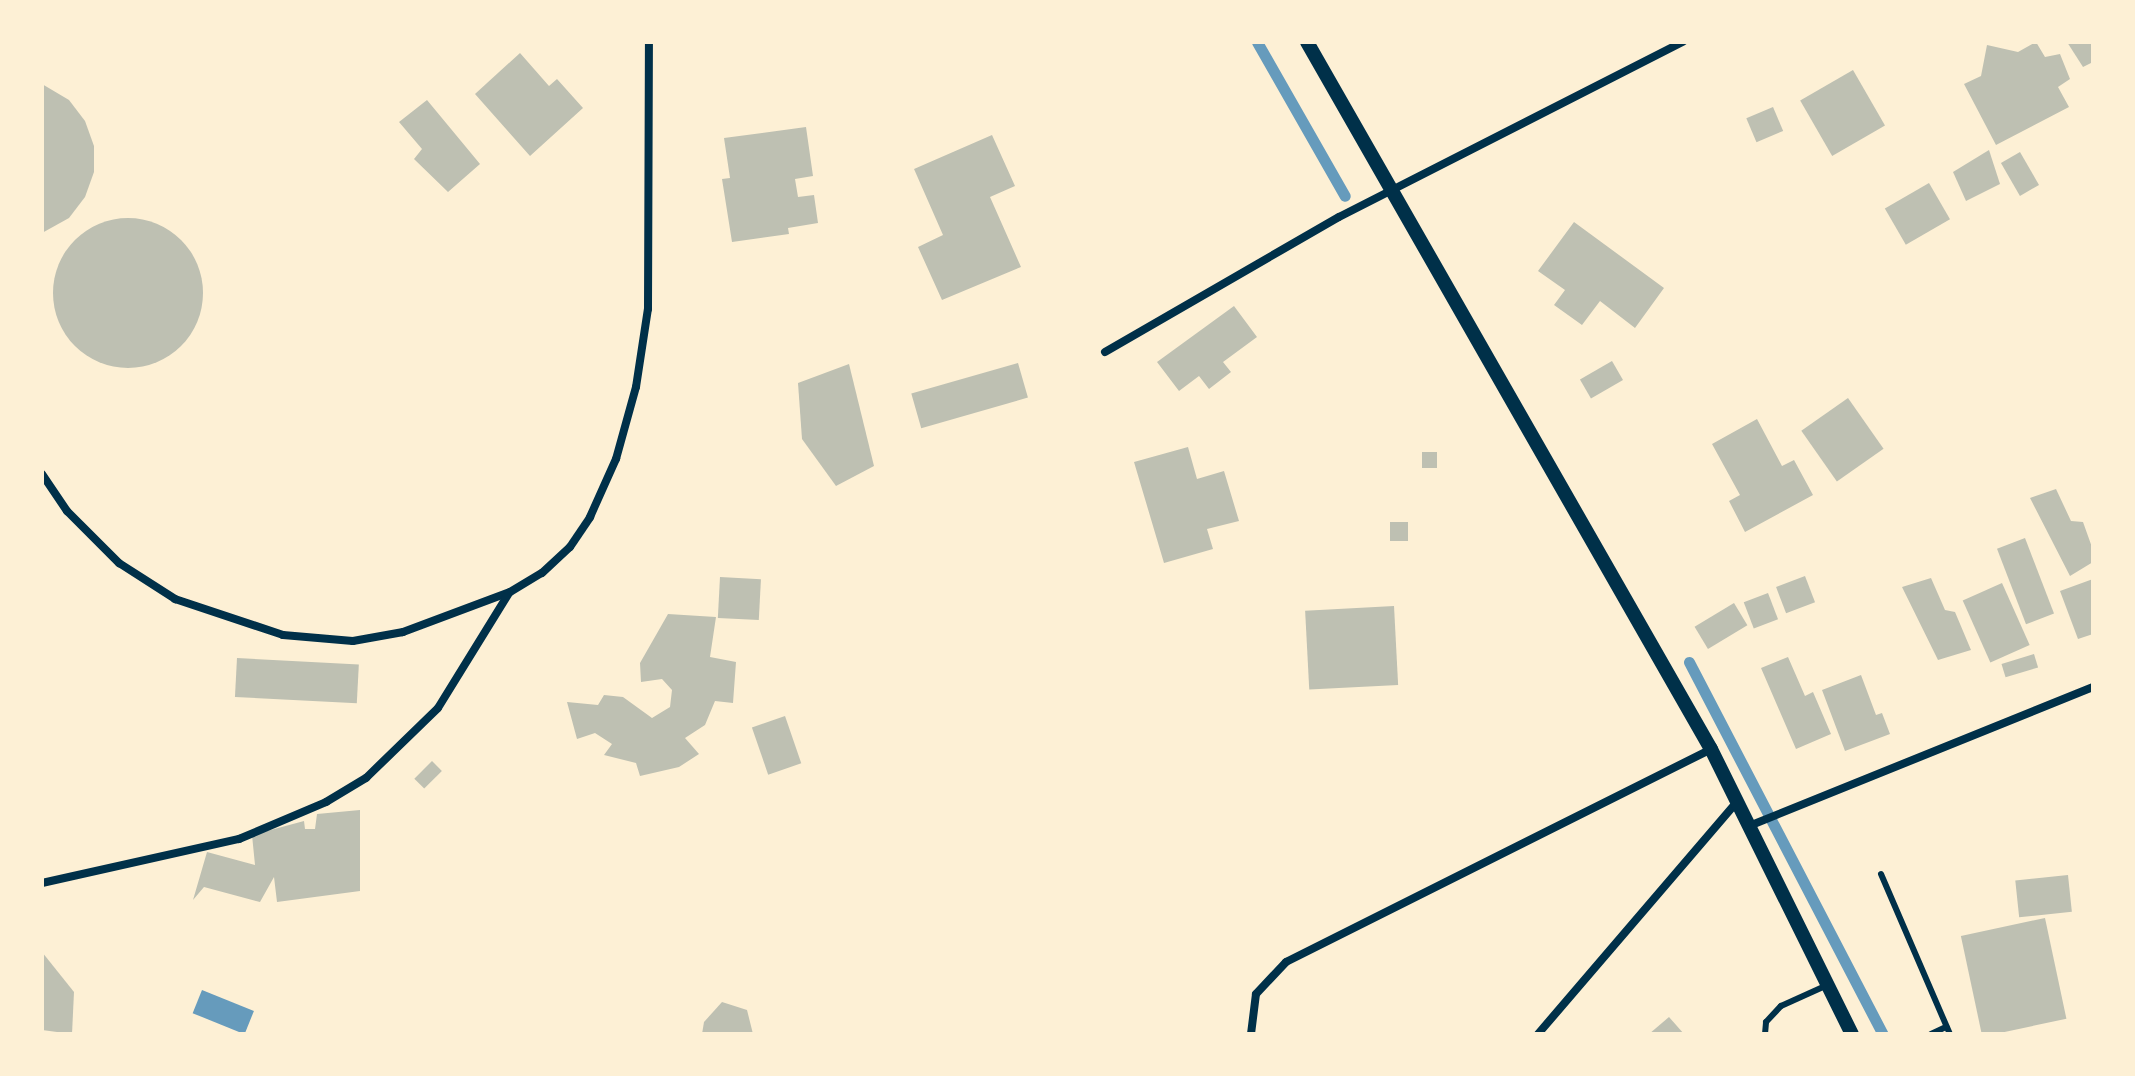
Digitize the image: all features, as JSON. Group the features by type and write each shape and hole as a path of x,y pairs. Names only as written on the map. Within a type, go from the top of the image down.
{"street":[{"path":"42,474 67,511 119,563 175,599 283,635 353,641 403,632 510,592 570,547 590,517 616,459 636,387 648,309 649,42"},
{"path":"1307,42 1711,749 1852,1034"},
{"path":"1105,352 1339,217 1683,42"},
{"path":"42,883 239,839 326,802 366,778 438,708 510,592"},
{"path":"1749,826 2093,687"},
{"path":"1251,1034 1256,994 1286,962 1711,749"},
{"path":"1538,1034 1737,802"}],"lane":[{"path":"1881,874 1948,1031 1931,1034"},
{"path":"1765,1034 1766,1022 1781,1006 1829,984"}],"water":[{"path":"202,990 254,1011 245,1034 193,1013"}],"building":[{"path":"2036,42 2045,57 2060,54 2070,79 2058,87 2069,107 1996,145 1964,84 1981,76 1987,45 2018,52"},
{"path":"2067,42 2093,42 2093,62 2083,67"},
{"path":"520,53 549,86 557,79 583,108 530,156 475,94"},
{"path":"1853,70 1885,125 1832,156 1800,100"},
{"path":"42,84 69,100 85,121 94,146 94,172 85,197 69,218 42,233"},
{"path":"427,100 480,164 448,192 414,159 422,149 399,122"},
{"path":"1773,107 1783,131 1756,142 1746,118"},
{"path":"806,127 813,176 795,179 798,197 814,195 818,223 788,228 789,234 732,242 722,179 730,178 724,138"},
{"path":"992,135 1015,186 990,197 1021,267 942,300 918,247 943,235 914,169"},
{"path":"1989,150 2000,184 1966,201 1953,172"},
{"path":"2020,152 2039,185 2020,196 2001,163"},
{"path":"1929,183 1950,219 1906,245 1885,208"},
{"path":"128,218 157,223 181,240 198,264 203,293 198,322 181,346 157,363 128,368 99,363 75,346 58,322 53,293 58,264 75,240 99,223"},
{"path":"1574,222 1664,288 1635,328 1600,301 1582,325 1554,305 1565,290 1538,271"},
{"path":"1234,306 1257,337 1223,362 1231,372 1209,389 1199,376 1179,391 1157,362"},
{"path":"1612,361 1623,380 1591,399 1580,380"},
{"path":"1018,363 1028,398 921,428 911,394"},
{"path":"849,364 874,466 836,486 802,439 798,383"},
{"path":"1848,398 1884,449 1837,481 1801,431"},
{"path":"1757,419 1782,466 1794,460 1813,495 1745,532 1729,501 1740,495 1712,444"},
{"path":"1188,447 1197,479 1224,471 1239,521 1207,529 1213,549 1164,563 1134,462"},
{"path":"1422,452 1437,452 1437,468 1422,468"},
{"path":"2056,489 2071,521 2083,522 2093,550 2093,562 2070,576 2030,498"},
{"path":"1390,522 1408,522 1408,541 1390,541"},
{"path":"2025,538 2054,614 2026,624 1997,549"},
{"path":"1805,576 1815,602 1786,613 1776,587"},
{"path":"720,577 761,579 759,620 718,618"},
{"path":"1931,578 1945,610 1955,612 1971,650 1938,660 1902,587"},
{"path":"2093,579 2093,634 2078,639 2060,591"},
{"path":"2002,583 2030,645 1990,663 1963,600"},
{"path":"1768,593 1778,619 1754,628 1744,602"},
{"path":"1734,603 1747,625 1708,649 1695,627"},
{"path":"1394,606 1398,685 1309,690 1305,611"},
{"path":"668,614 716,617 710,657 736,662 733,703 715,701 705,725 685,738 699,754 679,767 640,776 636,763 604,755 612,744 595,733 577,739 567,702 598,705 604,695 623,697 652,718 670,707 672,690 662,679 641,682 640,663"},
{"path":"2034,654 2038,667 2006,677 2001,664"},
{"path":"1788,657 1805,696 1813,692 1831,734 1796,749 1761,668"},
{"path":"237,658 359,664 357,703 235,697"},
{"path":"1861,675 1876,715 1882,713 1890,734 1845,751 1822,690"},
{"path":"785,716 801,763 768,775 752,727"},
{"path":"432,761 442,771 424,789 414,779"},
{"path":"360,810 360,891 277,902 274,877 260,902 204,887 193,900 207,852 255,865 252,835 304,821 305,829 315,829 317,814"},
{"path":"2068,875 2072,912 2019,917 2015,881"},
{"path":"2045,918 2066,1019 1982,1034 1961,936"},
{"path":"42,952 74,992 72,1034 42,1030"},
{"path":"722,1002 747,1010 753,1034 702,1034 704,1022"},
{"path":"1669,1017 1684,1034 1649,1034"}],"waterway":[{"path":"1257,42 1345,196"},
{"path":"1689,662 1883,1034"}]}
